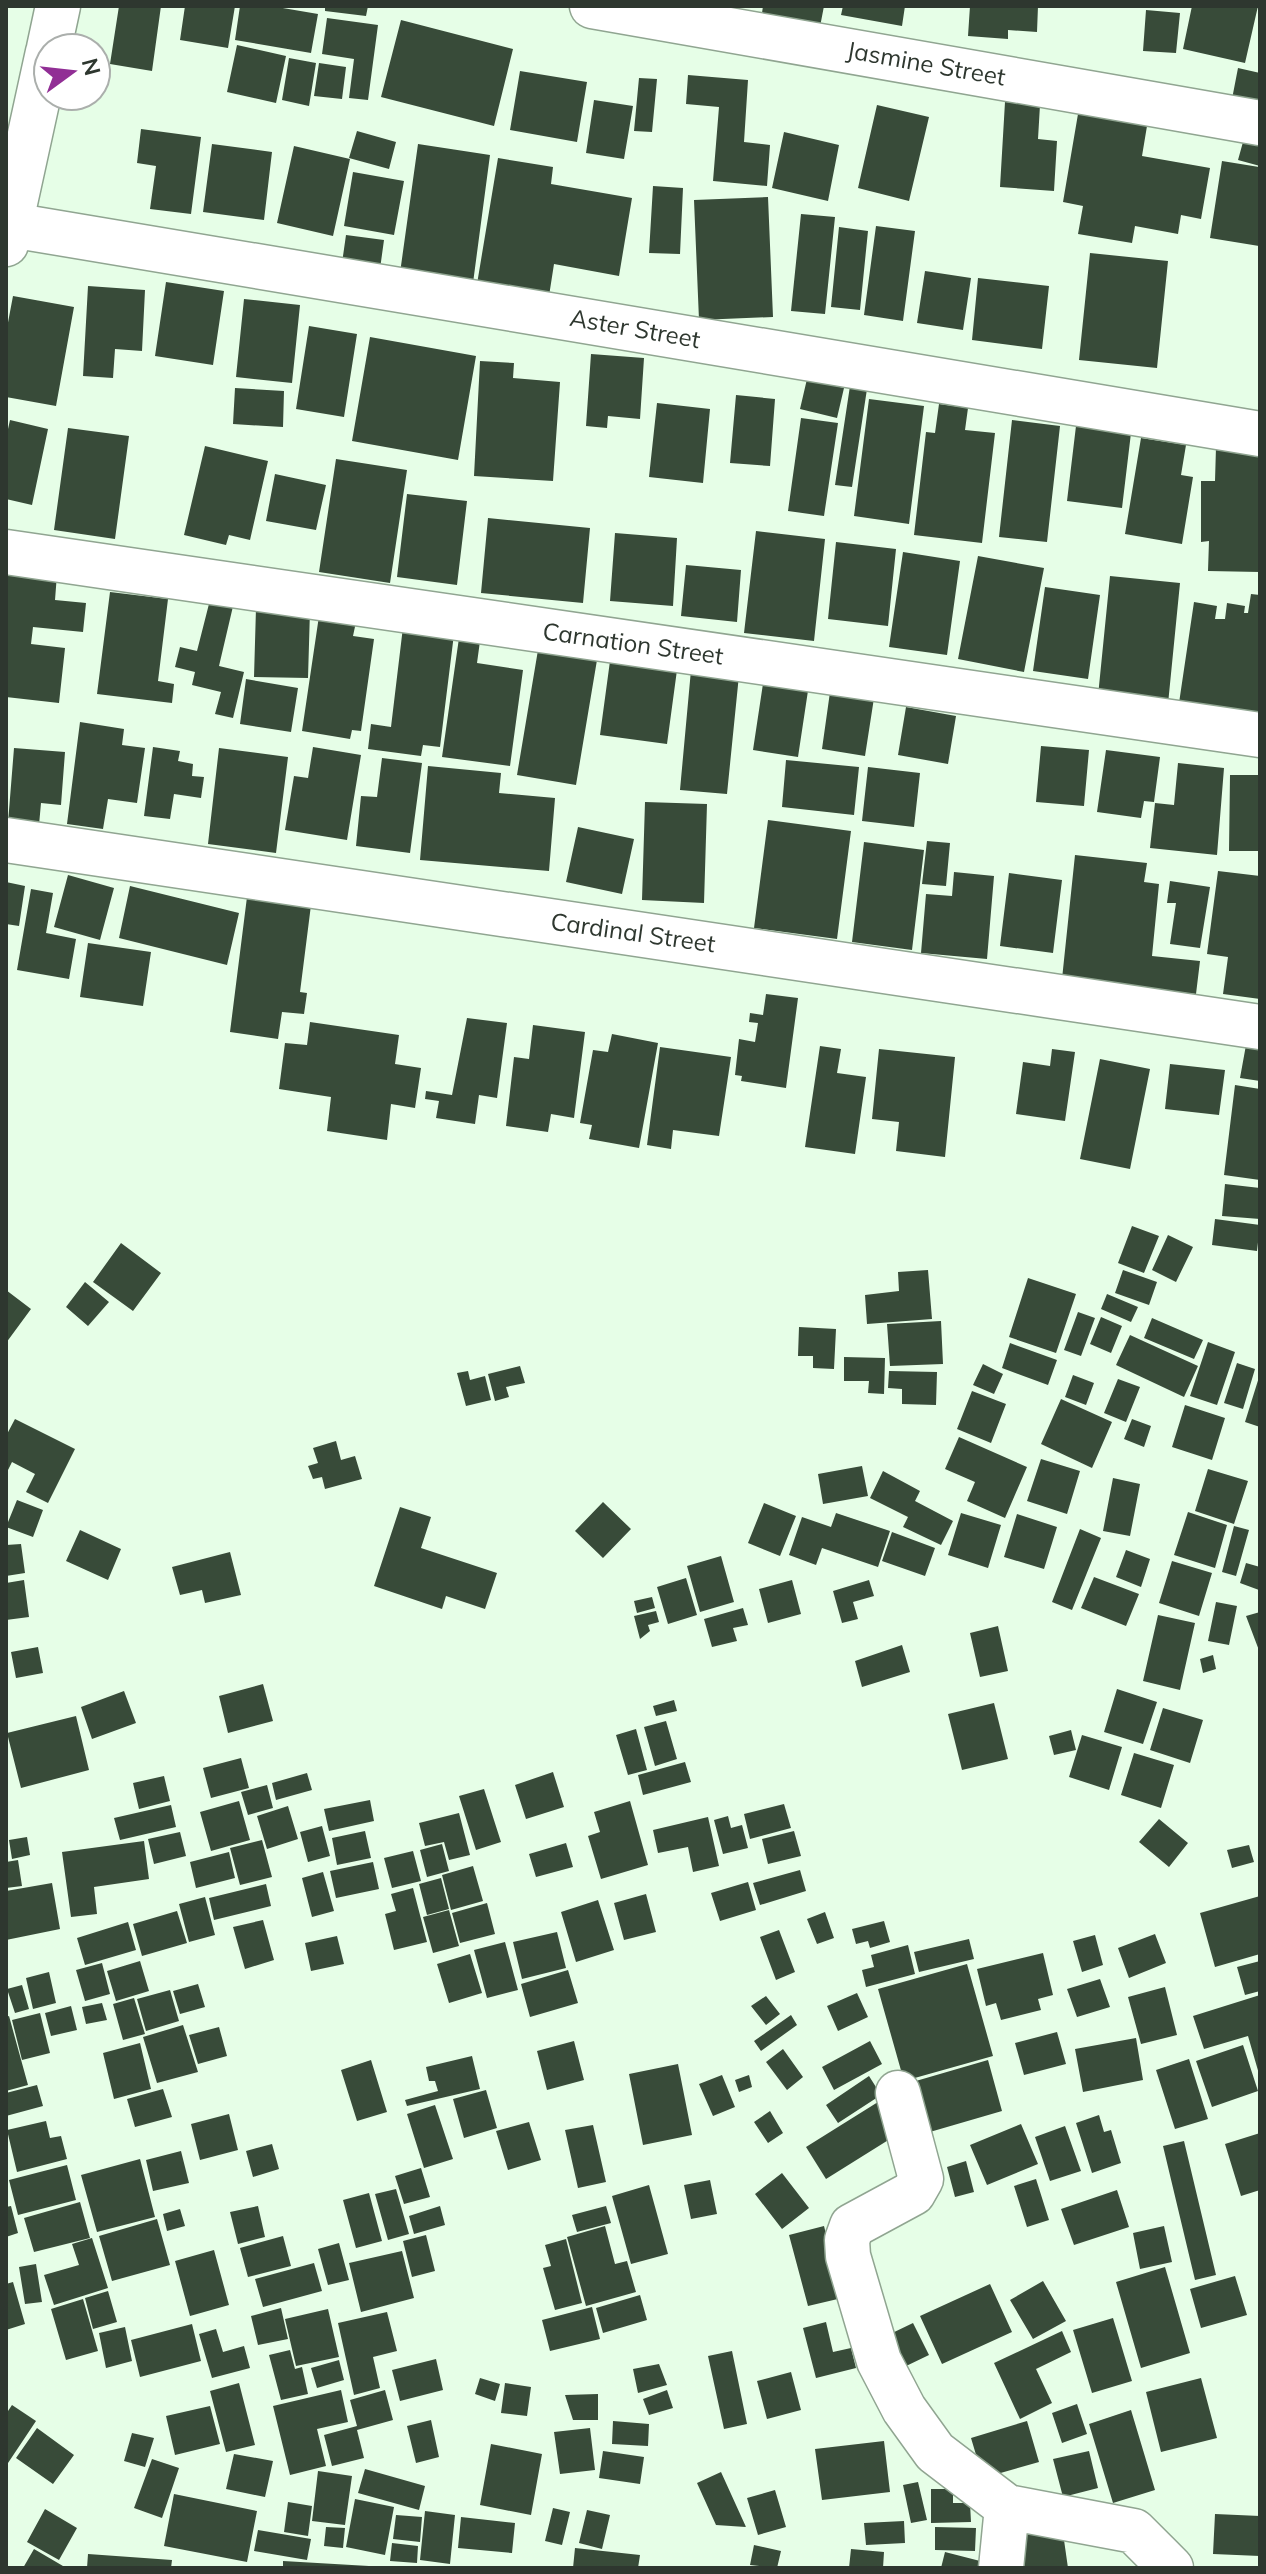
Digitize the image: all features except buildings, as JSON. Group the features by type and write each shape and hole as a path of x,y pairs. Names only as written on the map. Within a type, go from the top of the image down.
{"street":[{"path":"52,32 58,6"},
{"name":"Jasmine Street","path":"592,6 1260,123"},
{"path":"8,234 35,112"},
{"name":"Aster Street","path":"8,234 1260,434"},
{"name":"Carnation Street","path":"6,552 1260,735"},
{"name":"Cardinal Street","path":"6,840 1260,1027"},
{"path":"898,2093 921,2179 913,2193 852,2226 847,2240 848,2256 879,2361 904,2409 935,2452 1007,2507 1134,2531 1171,2568"},
{"path":"1001,2568 1007,2507"}]}
